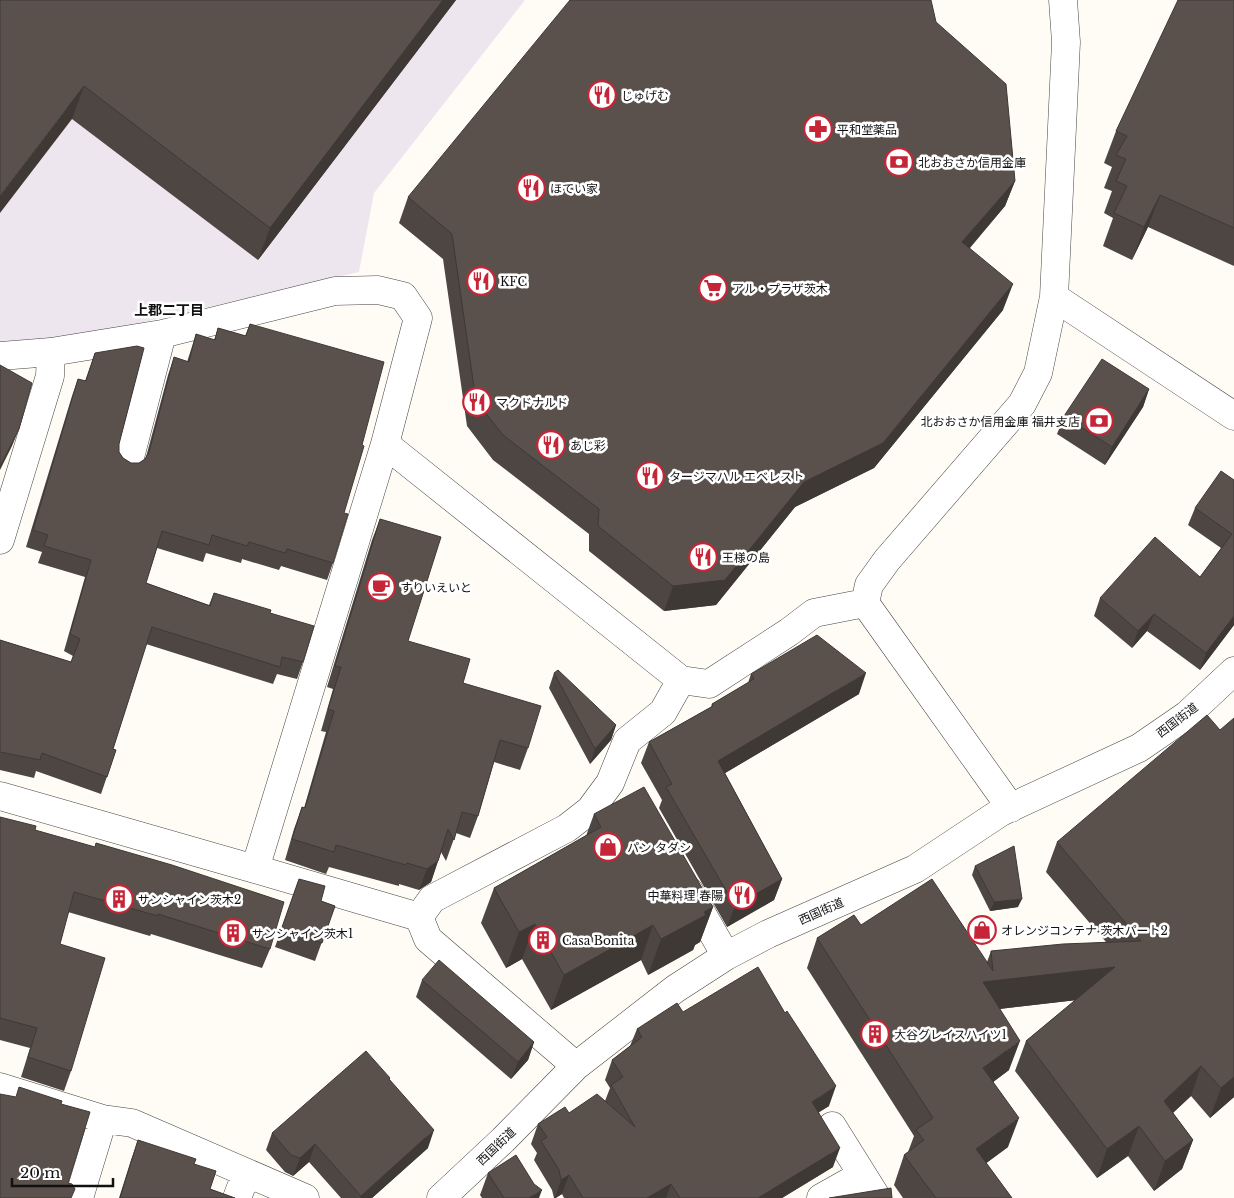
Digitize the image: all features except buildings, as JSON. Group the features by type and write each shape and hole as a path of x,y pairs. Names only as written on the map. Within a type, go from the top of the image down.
{"street":[{"path":"1011,808 865,603 869,585 887,560 1022,404 1038,373 1054,297 1066,42 1063,0"},
{"path":"0,356 51,352 162,334 335,291 378,290 403,296 418,318 384,444 255,868"},
{"path":"1054,297 1234,416"},
{"path":"128,465 162,334"},
{"path":"0,540 50,376 51,352"},
{"path":"384,444 681,680 709,684 789,632 814,613 865,603"},
{"name":"西国街道","path":"441,1198 503,1140 576,1066 675,989 726,956 768,934 916,869 1001,812 1139,748 1187,715 1234,671"},
{"path":"420,918 432,899 567,828 590,810 610,783 627,741 663,712 681,680"},
{"path":"610,783 634,796"},
{"path":"0,796 255,868 420,918"},
{"path":"678,872 726,956"},
{"path":"420,918 428,939 576,1066"},
{"path":"0,1087 103,1119 132,1124 241,1186 304,1198"},
{"path":"79,1198 103,1119"},
{"path":"832,1126 877,1198"},
{"path":"503,1140 518,1165"},
{"path":"821,1198 862,1175"}],"shaded area":[{"path":"0,0 525,0 374,193 359,272 83,336 0,347"}],"place":[{"name":"じゅげむ","path":"602,95"},
{"name":"平和堂薬品","path":"818,129"},
{"name":"北おおさか信用金庫","path":"899,162"},
{"name":"ほてい家","path":"531,188"},
{"name":"KFC","path":"481,281"},
{"name":"アル・プラザ茨木","path":"713,288"},
{"name":"マクドナルド","path":"477,402"},
{"name":"北おおさか信用金庫 福井支店","path":"1099,421"},
{"name":"あじ彩","path":"551,445"},
{"name":"タージマハル エベレスト","path":"650,476"},
{"name":"王様の島","path":"703,557"},
{"name":"すりいえいと","path":"381,587"},
{"name":"パン タダシ","path":"608,847"},
{"name":"中華料理 春陽","path":"742,895"},
{"name":"サンシャイン茨木2","path":"119,899"},
{"name":"オレンジコンテナ 茨木パート2","path":"982,930"},
{"name":"サンシャイン茨木1","path":"233,933"},
{"name":"Casa Bonita","path":"543,940"},
{"name":"大谷グレイスハイツ1","path":"875,1034"}],"district":[{"name":"上郡二丁目","path":"169,310"}]}
